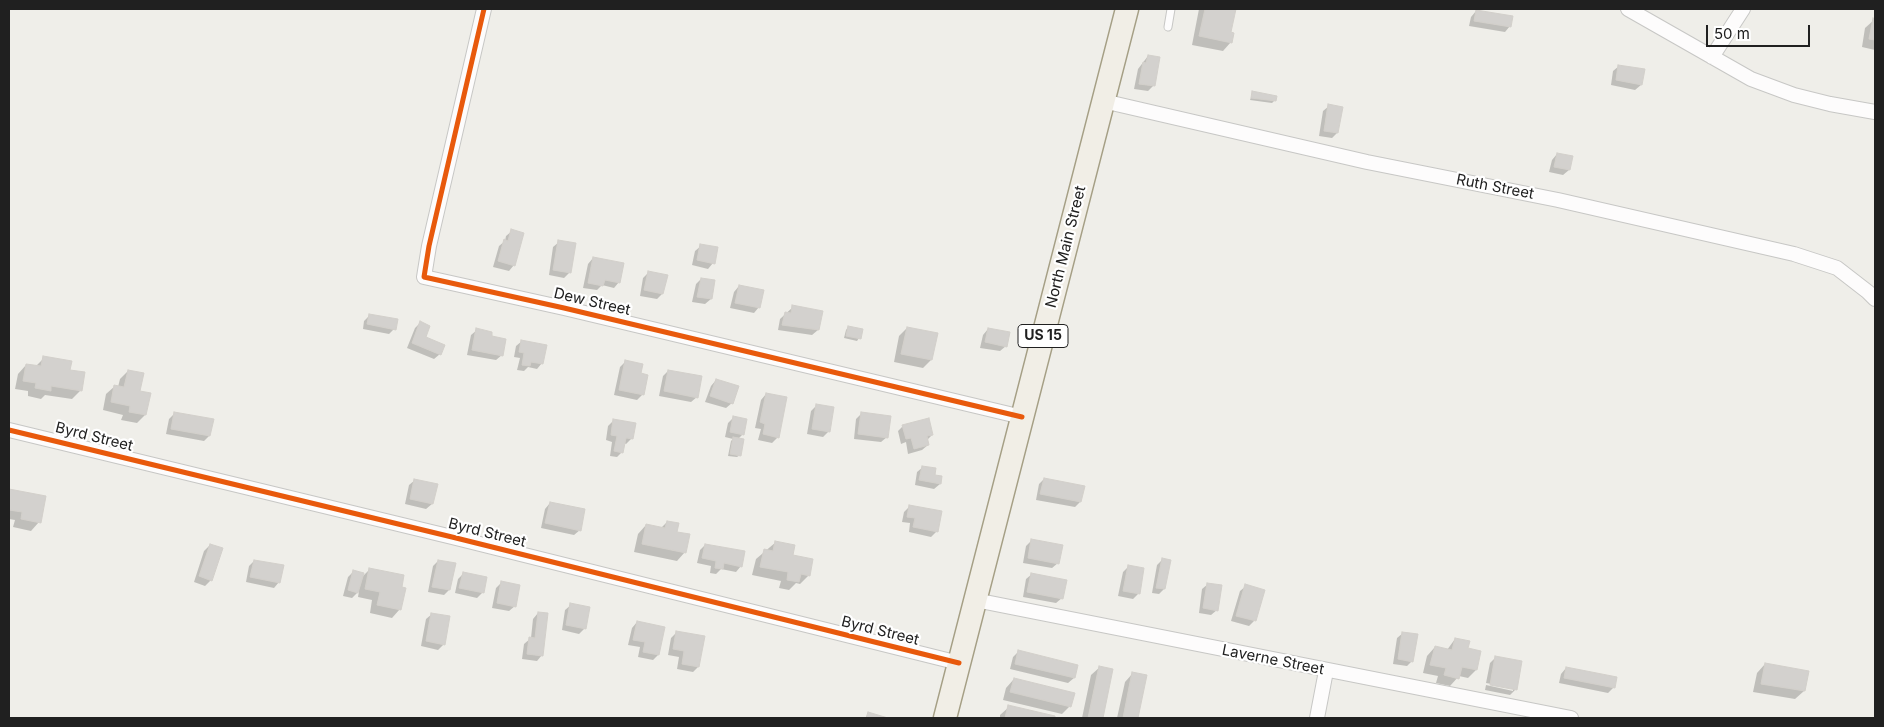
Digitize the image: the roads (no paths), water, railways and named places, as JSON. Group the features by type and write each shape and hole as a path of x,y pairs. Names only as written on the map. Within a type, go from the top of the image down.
{"main road":[{"name":"North Main Street","path":"946,718 1127,9"}],"street":[{"name":"Dew Street","path":"484,9 429,246 424,277 573,310 1022,417"},
{"path":"1628,9 1751,79 1794,95 1875,112"},
{"path":"1712,57 1743,9"},
{"name":"Ruth Street","path":"1103,101 1367,162 1558,200 1794,254 1837,268 1875,299"},
{"name":"Byrd Street","path":"9,430 960,663"},
{"name":"Laverne Street","path":"975,600 1571,718"},
{"path":"1317,718 1326,671"}],"lane":[{"path":"1168,27 1171,9"}]}
